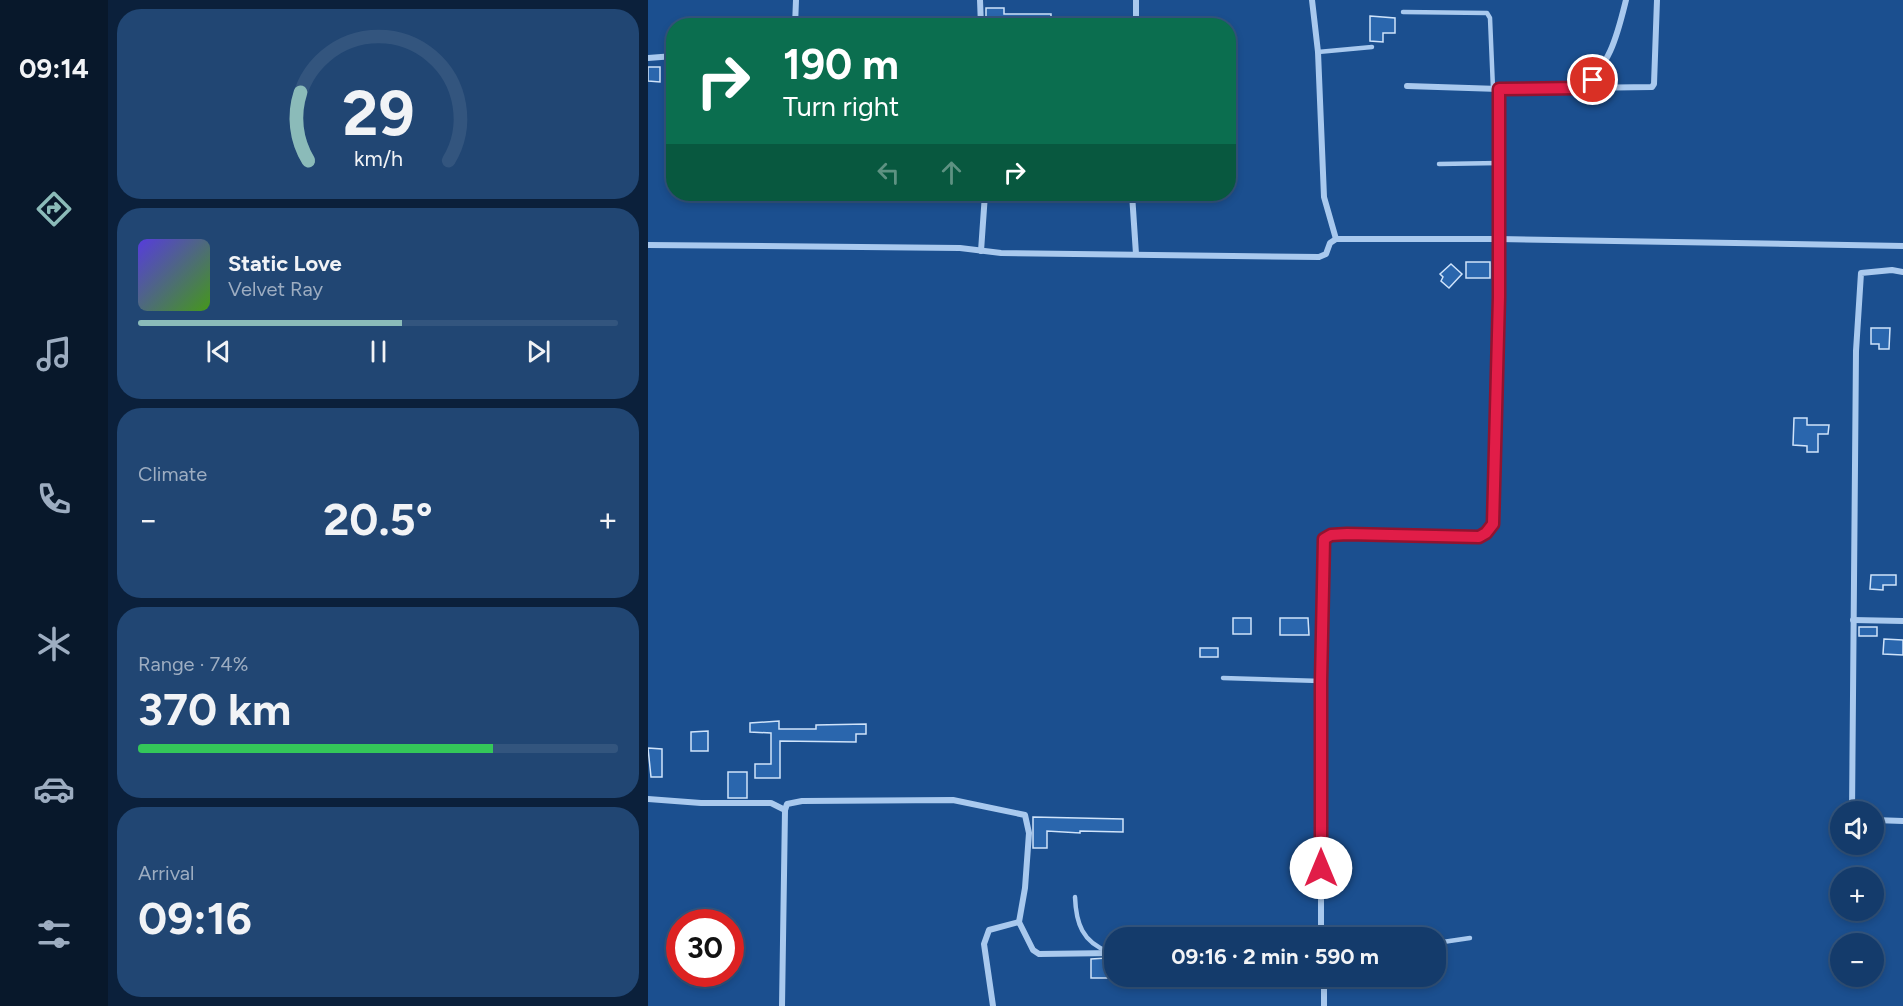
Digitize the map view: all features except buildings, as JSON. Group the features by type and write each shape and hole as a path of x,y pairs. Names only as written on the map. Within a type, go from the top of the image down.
{"street":[{"path":"795,18 796,0"},
{"path":"980,0 981,18"},
{"path":"1136,0 1136,18"},
{"path":"648,245 960,248 1319,257 1326,254 1333,241 1324,197 1318,52 1312,0"},
{"path":"1580,88 1593,80 1603,65 1618,31 1626,0"},
{"path":"1407,86 1496,89 1654,86 1657,0"},
{"path":"648,58 666,57"},
{"path":"1321,927 1321,681 1324,539 1331,535 1347,534 1479,537 1486,533 1493,524 1499,239 1496,89"},
{"path":"981,250 984,201"},
{"path":"1132,201 1136,254"},
{"path":"1333,241 1499,239 1903,246"},
{"path":"1852,801 1856,351 1861,273 1892,270 1903,272"},
{"path":"1853,620 1903,621"},
{"path":"648,799 701,803 771,803 785,810"},
{"path":"782,1006 785,810 787,804 802,801 953,800 1025,815 1029,833 1025,888 1018,922 1033,950 1039,954 1104,952"},
{"path":"1884,820 1903,821"},
{"path":"993,1006 984,944 989,930 1018,922"},
{"path":"1324,987 1324,1006"}],"lane":[{"path":"1403,12 1487,13 1491,18 1496,89"},
{"path":"1318,52 1371,47"},
{"path":"1439,164 1499,163"},
{"path":"1223,678 1321,681"},
{"path":"1075,897 1076,917 1082,933 1104,950"},
{"path":"1446,942 1470,938"}],"route":[{"path":"1321,868 1324,539 1331,535 1347,534 1479,537 1486,533 1493,524 1499,297 1499,89 1580,88 1593,80"}]}
